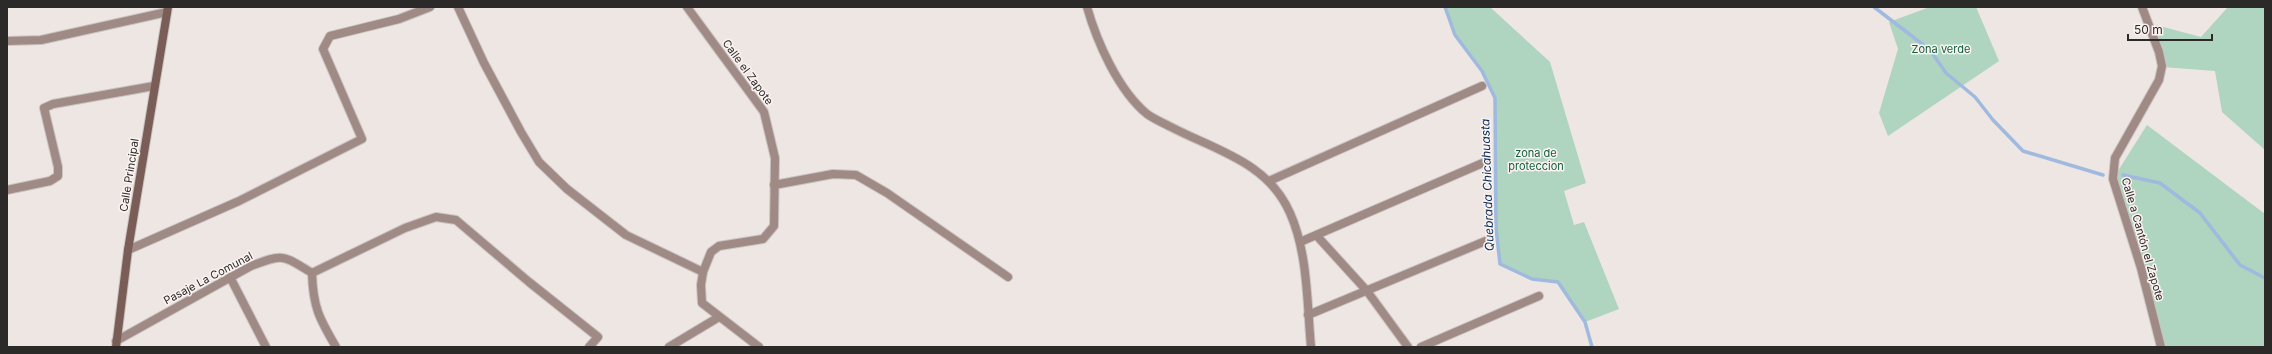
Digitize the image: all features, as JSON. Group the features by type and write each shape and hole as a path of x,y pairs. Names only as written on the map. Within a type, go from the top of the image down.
{"street":[{"path":"128,250 239,201 362,139 323,49 330,36 399,19 430,7"},
{"path":"458,7 484,63 539,162 567,189 626,235 702,272"},
{"name":"Calle el Zapote","path":"687,7 764,112 775,158 774,226 769,234 763,239 719,246 711,252 702,272 702,303 719,318 759,347"},
{"path":"1087,7 1093,31 1122,86 1147,114 1188,136 1234,155 1269,181 1290,212 1300,242 1311,347"},
{"name":"Calle a Cantón el Zapote","path":"2142,7 2162,66 2159,80 2115,158 2113,179 2141,268 2161,347"},
{"path":"7,41 42,40 168,10"},
{"name":"Calle Principal","path":"116,344 128,250 154,86 168,10"},
{"path":"7,190 50,181 58,176 58,168 44,108 54,104 154,86"},
{"path":"1269,181 1482,86"},
{"path":"1300,242 1317,236 1485,162"},
{"path":"774,185 833,174 856,175 887,193 1008,277"},
{"path":"336,347 320,321 313,298 312,273 405,228 436,217 456,220 529,282 598,337 589,347"},
{"path":"1317,236 1367,291 1408,347"},
{"path":"1308,315 1488,240"},
{"name":"Pasaje La Comunal","path":"116,344 230,277 275,256 286,258 312,273"},
{"path":"230,277 266,347"},
{"path":"1421,347 1539,296"},
{"path":"669,347 719,318"}],"green space":[{"name":"zona de proteccion","path":"1445,7 1490,7 1550,62 1586,183 1564,191 1574,225 1584,222 1619,309 1585,322 1558,282 1532,279 1500,264 1496,228 1495,98 1482,71 1455,35"},
{"name":"Zona verde","path":"1930,7 1976,7 1999,61 1888,136 1879,113 1898,49 1889,22"},
{"path":"2228,7 2265,7 2265,150 2222,112 2215,71 2162,67 2156,25 2201,37"},
{"path":"2147,125 2265,214 2265,347 2166,347 2116,174"}],"waterway":[{"name":"Quebrada Chicahuasta","path":"1445,7 1455,35 1482,71 1495,98 1496,228 1500,264 1532,279 1558,282 1585,322 1592,347"},
{"path":"1874,7 1930,50 1946,73 1975,97 1993,120 2023,151 2103,175"},
{"path":"2123,175 2160,183 2200,213 2240,265 2265,278"}]}
